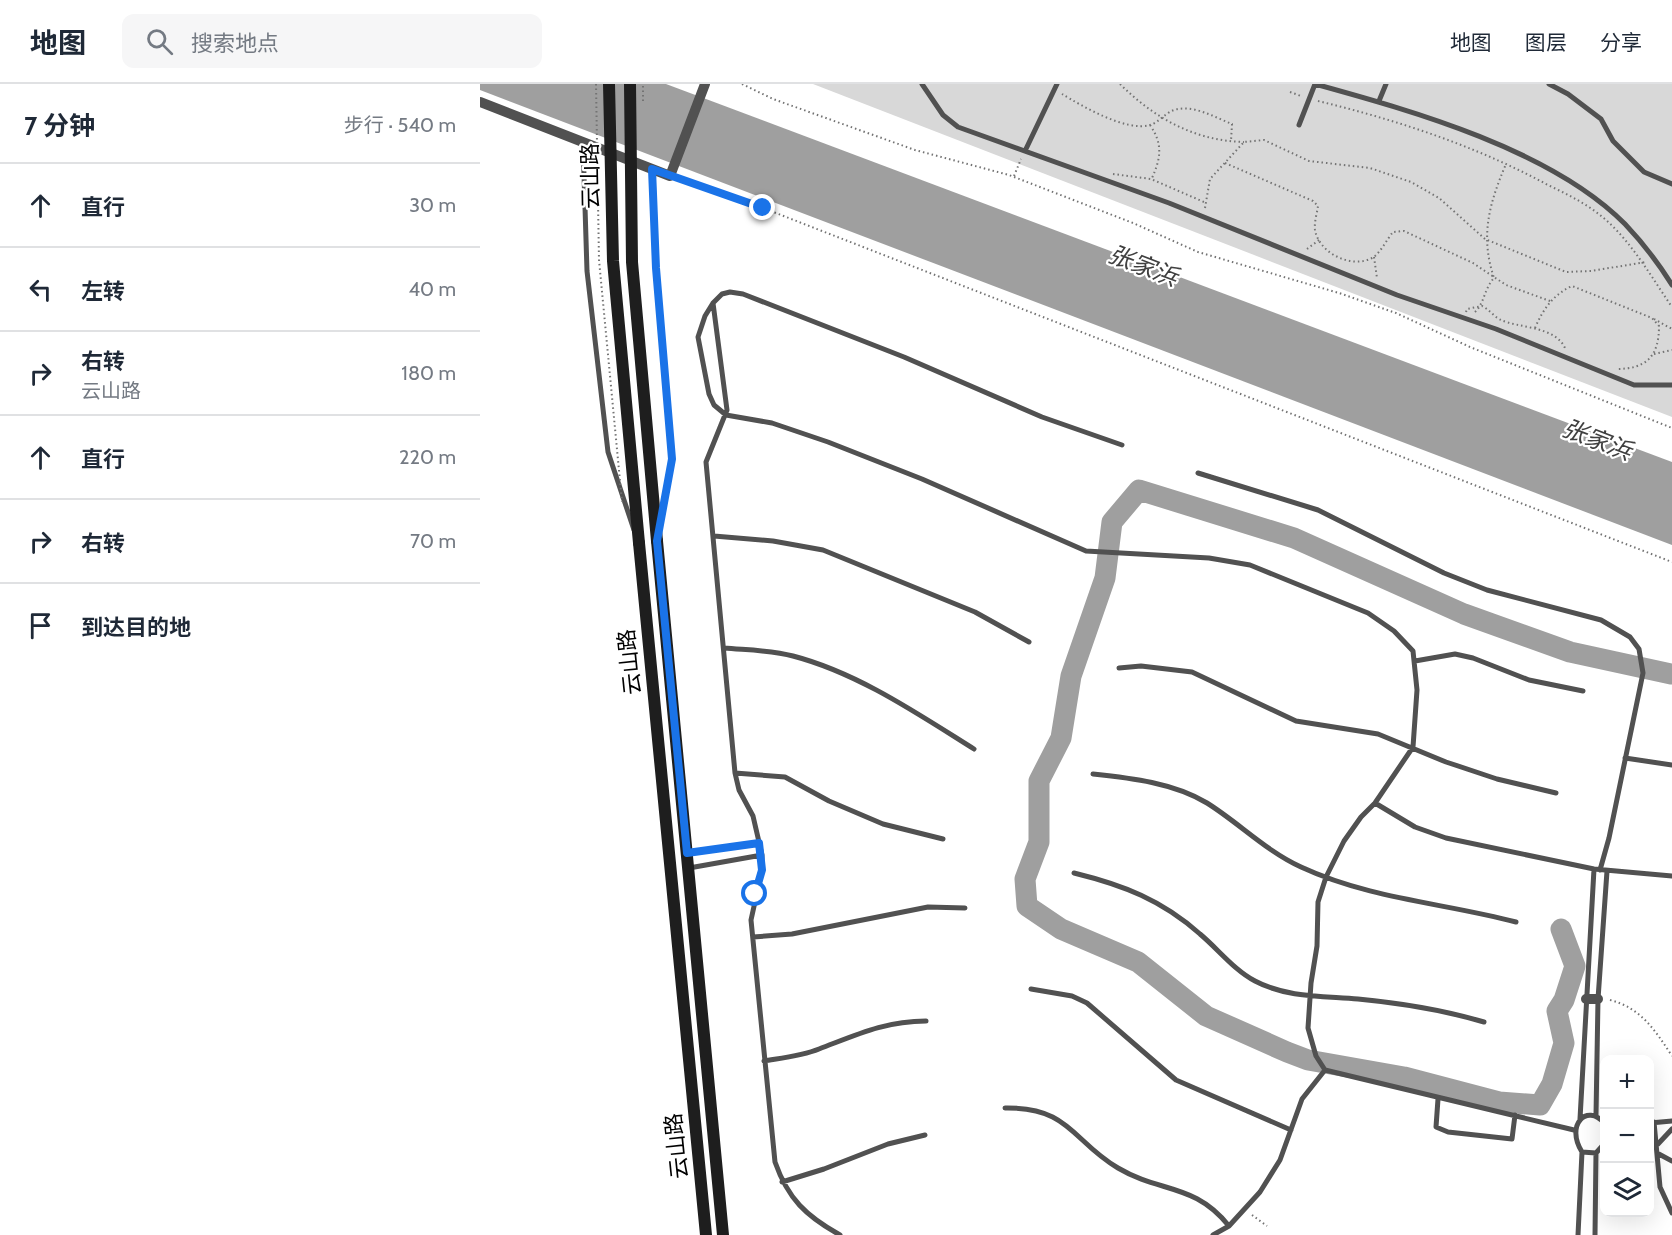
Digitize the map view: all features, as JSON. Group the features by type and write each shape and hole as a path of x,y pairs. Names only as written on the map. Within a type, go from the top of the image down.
{"main road":[{"name":"云山路","path":"609,84 613,261 706,1235"},
{"name":"云山路","path":"630,84 632,262 723,1235"}],"street":[{"path":"480,102 670,176 704,87"},
{"path":"1586,999 1598,999"}],"lane":[{"path":"922,84 943,115 958,127 1205,217 1374,286 1466,319 1634,385 1672,385"},
{"path":"1299,125 1315,84 1378,101 1480,137 1537,163 1587,193 1624,223 1672,285"},
{"path":"1378,101 1386,84"},
{"path":"1549,84 1568,94 1601,118 1613,141 1644,172 1672,184"},
{"path":"1025,151 1055,87"},
{"path":"582,142 587,271 608,452 622,502 639,543"},
{"path":"652,169 656,268 672,459 657,541"},
{"path":"1122,445 1042,417 904,357 758,298 730,292 722,294 705,316 698,337 709,394 714,405 726,416 772,423 828,442 1086,550 1209,558 1250,565 1368,613 1394,631 1413,651 1415,661 1417,690 1413,747 1375,803 1361,817 1344,841 1326,877 1318,902 1317,946 1309,996 1308,1028 1316,1056 1323,1067 1438,1098 1574,1130"},
{"path":"713,303 726,416 715,436 706,462 735,773 739,790 753,816 762,855 762,870 751,920 775,1162 782,1182 801,1208 820,1224 840,1235"},
{"path":"1198,473 1318,510 1444,573 1487,590 1601,620 1630,637 1642,660 1643,673 1625,758 1597,870 1586,999 1580,1119 1574,1130 1575,1140 1582,1152 1578,1235"},
{"path":"714,536 773,541 823,550 975,612 1029,642"},
{"path":"724,648 793,656 852,679 925,718 974,749"},
{"path":"1415,661 1455,654 1473,658 1529,680 1583,691"},
{"path":"1119,668 1141,666 1192,672 1296,721 1357,728 1497,779 1556,793"},
{"path":"1625,758 1672,765"},
{"path":"735,773 785,777 829,801 883,824 943,838"},
{"path":"1093,774 1166,786 1189,794 1208,804 1283,858 1326,877 1384,896 1516,922"},
{"path":"1375,803 1415,827 1446,838 1607,872 1672,876"},
{"path":"687,853 759,843"},
{"path":"689,869 762,855"},
{"path":"1596,1116 1598,999 1607,872"},
{"path":"1074,873 1112,882 1155,900 1184,920 1255,981 1290,993 1393,1003 1444,1011 1484,1022"},
{"path":"753,937 792,934 928,907 965,908"},
{"path":"1031,990 1072,996 1087,1003 1176,1080 1291,1130"},
{"path":"764,1061 817,1050 851,1035 899,1021 926,1021"},
{"path":"1213,1235 1229,1226 1260,1192 1280,1160 1302,1099 1323,1067"},
{"path":"1438,1098 1436,1127 1448,1132 1512,1139 1515,1115"},
{"path":"1005,1108 1028,1107 1059,1119 1072,1127 1086,1143 1118,1169 1201,1199 1229,1226"},
{"path":"1580,1119 1596,1116 1600,1119"},
{"path":"1654,1123 1672,1121"},
{"path":"1657,1146 1672,1129"},
{"path":"1654,1132 1663,1197 1672,1213"},
{"path":"782,1182 824,1169 888,1144 925,1135"},
{"path":"1595,1235 1596,1153 1600,1149"},
{"path":"1582,1152 1596,1153"},
{"path":"1657,1153 1672,1161"}],"path":[{"path":"643,84 643,106"},
{"path":"742,84 773,99 915,150 1014,177 1133,223 1197,252 1339,293 1396,313 1470,347 1672,428"},
{"path":"1120,84 1137,101 1160,118 1191,132 1228,142 1264,140 1309,161 1370,168 1410,183 1439,198 1485,239 1566,272 1591,271 1654,260"},
{"path":"1055,87 1105,117 1132,124 1150,125 1173,110 1189,108 1232,124 1231,141"},
{"path":"1290,92 1435,134 1506,164 1583,203 1607,221 1643,263 1672,307"},
{"path":"1150,125 1158,137 1160,151 1151,179"},
{"path":"1205,217 1204,202 1210,179 1244,142"},
{"path":"1014,177 1025,151"},
{"path":"1225,163 1313,201 1318,206 1314,228 1319,240 1324,248 1340,259 1358,261 1374,257 1393,232 1404,231 1473,262 1506,285 1550,301"},
{"path":"1494,278 1485,239 1493,195 1506,164"},
{"path":"1104,181 1110,175 1121,173 1151,179 1204,202"},
{"path":"670,176 763,208 1672,562"},
{"path":"1302,256 1319,240"},
{"path":"1374,257 1377,279 1374,286"},
{"path":"1466,319 1482,306 1487,285 1494,278"},
{"path":"1535,328 1550,301 1560,291 1572,286 1652,318 1672,329"},
{"path":"1466,319 1467,309 1482,306 1500,320 1535,328 1562,342 1566,350 1563,356"},
{"path":"1652,318 1659,326 1659,346 1654,354"},
{"path":"1603,373 1607,368 1632,369 1654,354 1672,350"},
{"path":"1598,999 1628,1006 1644,1017 1672,1056"},
{"path":"1245,1209 1266,1226"}],"shaded area":[{"path":"813,84 1672,84 1672,417"}],"water":[{"name":"张家浜","path":"480,84 666,84 1672,462 1672,545 480,90"}],"waterway":[{"path":"1561,929 1575,966 1564,1000 1557,1011 1564,1043 1552,1084 1540,1105 1499,1102 1404,1077 1308,1060 1287,1052 1206,1016 1138,962 1061,929 1027,906 1025,879 1039,842 1039,781 1061,738 1071,676 1105,578 1112,522 1139,490 1294,538 1464,614 1570,652 1671,674"}],"route":[{"path":"755,894 762,870 759,843 687,853 657,541 672,459 656,268 652,169 763,208"}]}
